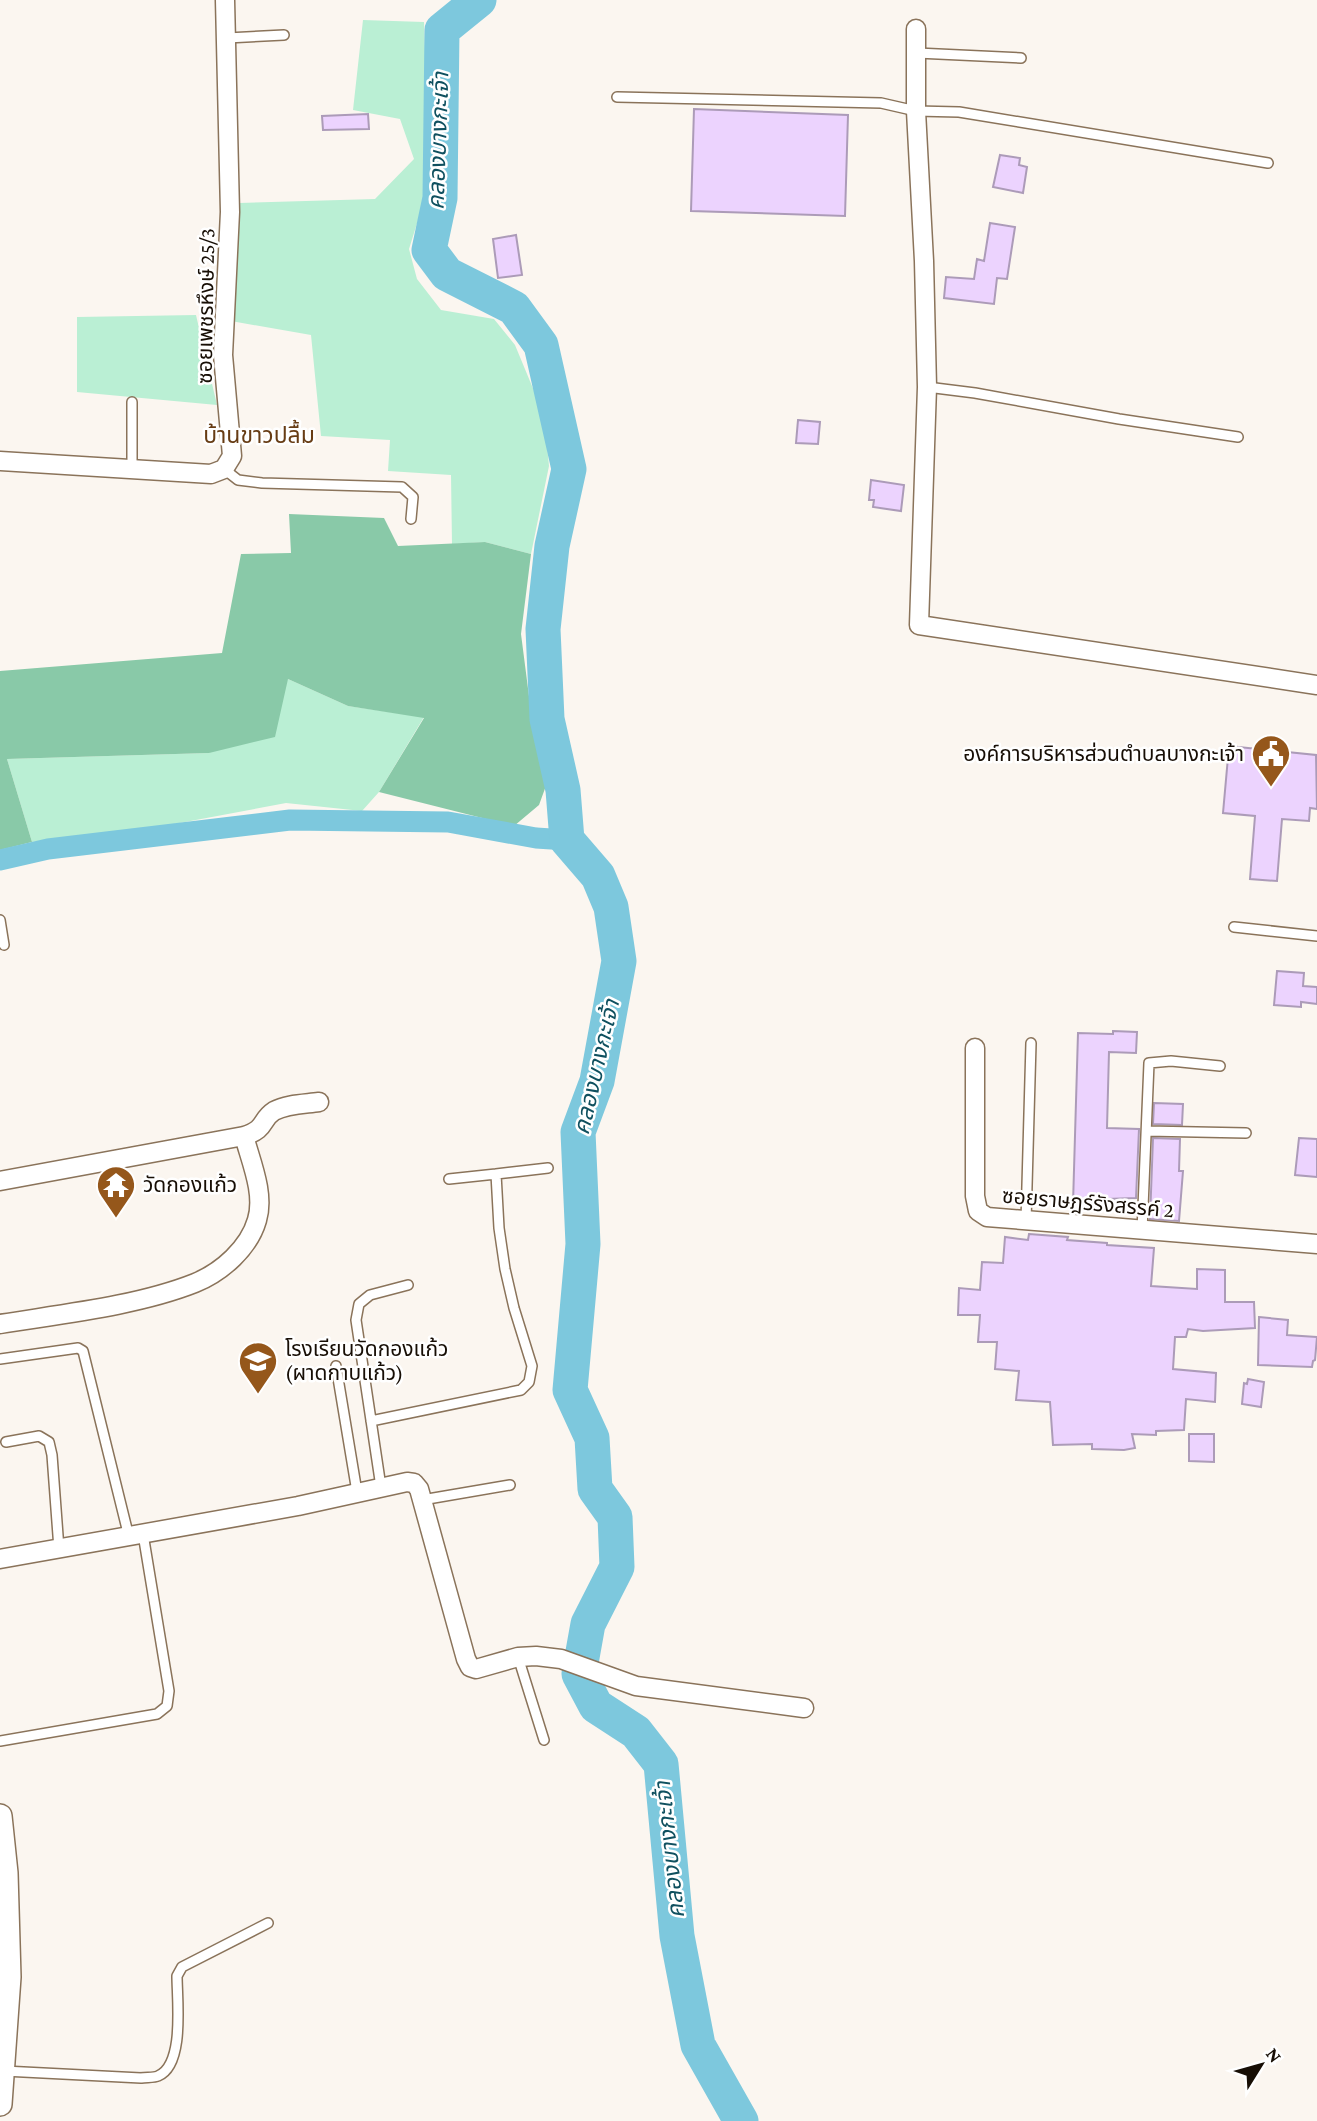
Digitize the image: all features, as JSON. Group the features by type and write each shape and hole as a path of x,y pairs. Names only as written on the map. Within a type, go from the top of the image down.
{"street":[{"name":"ซอยเพชรหึงษ์ 25/3","path":"224,469 232,456 223,355 230,212 225,0"},
{"path":"916,30 916,111 927,387 919,625 1317,685"},
{"path":"0,461 211,474 224,469"},
{"name":"ซอยราษฎร์รังสรรค์ 2","path":"975,1048 975,1196 978,1211 986,1217 1317,1244"},
{"path":"0,1181 244,1136 257,1132 271,1112 319,1102"},
{"path":"0,1324 157,1295 196,1283 217,1271 246,1245 258,1219 259,1193 244,1136"},
{"path":"0,1559 298,1506 407,1482 414,1483 419,1489 470,1667 476,1669 518,1657 562,1659 636,1686 804,1708"},
{"path":"0,1816 9,1925 9,1978 0,2104"}],"lane":[{"path":"227,38 284,35"},
{"path":"917,53 1021,58"},
{"path":"617,97 881,103 916,111 959,112 1268,163"},
{"path":"927,387 1238,437"},
{"path":"132,402 132,469"},
{"path":"224,469 238,480 262,483 402,487 413,497 411,519"},
{"path":"0,920 4,945"},
{"path":"1234,927 1317,936"},
{"path":"1026,1221 1031,1043"},
{"path":"1142,1230 1149,1063 1171,1061 1220,1066"},
{"path":"1147,1131 1246,1133"},
{"path":"449,1179 548,1168"},
{"path":"371,1421 521,1390 529,1382 532,1366 505,1269 499,1228 496,1174"},
{"path":"381,1487 356,1320 359,1304 370,1295 408,1285"},
{"path":"0,1359 78,1348 83,1351 136,1536 169,1691 167,1706 157,1714 0,1741"},
{"path":"336,1366 357,1492"},
{"path":"6,1442 39,1436 49,1442 59,1549"},
{"path":"422,1500 510,1485"},
{"path":"518,1657 544,1740"},
{"path":"3,2071 158,2076 172,2064 177,2044 177,1976 182,1967 268,1923"}],"green space":[{"path":"363,20 424,22 428,147 424,201 409,249 417,279 441,310 494,319 515,345 544,415 549,466 531,554 485,542 452,544 451,475 388,471 390,440 321,436 311,335 231,321 239,203 375,199 414,159 400,119 353,110"},
{"path":"196,315 217,405 77,392 77,317"},
{"path":"289,514 384,518 398,546 485,542 531,554 521,634 530,704 547,783 539,805 514,826 379,792 424,718 348,706 288,679 275,737 209,753 7,759 32,842 0,850 0,671 222,653 241,554 291,553"},
{"path":"288,679 348,706 424,717 379,792 362,811 286,803 153,828 32,842 7,759 209,753"}],"building":[{"path":"694,109 848,115 845,216 691,211"},
{"path":"368,114 369,129 323,130 322,116"},
{"path":"1000,155 1020,158 1019,165 1027,167 1023,193 993,187"},
{"path":"990,223 1015,227 1007,279 997,278 994,304 944,298 946,277 974,279 977,259 984,261"},
{"path":"516,235 522,275 498,278 493,239"},
{"path":"798,420 820,422 818,444 796,443"},
{"path":"871,480 904,485 901,511 873,507 874,500 869,500"},
{"name":"องค์การบริหารส่วนตำบลบางกะเจ้า","path":"1229,746 1316,755 1317,809 1310,808 1309,821 1282,819 1277,881 1250,879 1255,816 1223,813"},
{"path":"1277,971 1304,973 1303,986 1317,987 1317,1004 1301,1002 1301,1007 1274,1005"},
{"path":"1113,1031 1137,1032 1136,1053 1109,1052 1107,1128 1139,1129 1136,1198 1107,1199 1107,1205 1073,1204 1078,1033 1113,1034"},
{"path":"1154,1103 1183,1104 1182,1125 1153,1124"},
{"path":"1153,1138 1180,1139 1179,1171 1183,1171 1179,1221 1150,1219"},
{"path":"1299,1138 1317,1139 1317,1177 1295,1175"},
{"path":"1029,1234 1068,1237 1067,1240 1107,1245 1154,1248 1151,1286 1197,1289 1197,1269 1225,1270 1225,1302 1254,1302 1255,1328 1203,1331 1188,1329 1186,1337 1175,1337 1173,1369 1216,1373 1215,1402 1186,1399 1184,1430 1156,1431 1156,1435 1132,1434 1135,1448 1092,1449 1092,1444 1053,1445 1050,1402 1016,1400 1019,1371 995,1369 997,1342 978,1342 980,1315 958,1315 959,1288 980,1290 982,1262 1003,1263 1005,1237 1028,1240"},
{"path":"1259,1317 1288,1320 1287,1335 1317,1337 1312,1367 1258,1365"},
{"path":"1248,1379 1264,1382 1261,1407 1242,1404 1244,1383 1247,1384"},
{"path":"1189,1434 1214,1434 1214,1462 1189,1461"}],"waterway":[{"name":"คลองบางกะเจ้า","path":"479,0 442,30 440,198 429,250 447,274 514,308 541,345 569,469 552,546 543,629 547,719 563,790 567,840 598,876 611,907 619,961 597,1081 578,1132 583,1244 570,1390 592,1438 595,1489 615,1517 617,1567 588,1624 579,1674 596,1706 636,1732 661,1764 677,1936 698,2045 741,2121"},
{"path":"0,860 48,849 290,820 448,822 536,838 567,840"}],"place":[{"name":"องค์การบริหารส่วนตำบลบางกะเจ้า","path":"1271,788"},
{"name":"วัดกองแก้ว","path":"116,1219"},
{"name":"โรงเรียนวัดกองแก้ว (ผาดกาบแก้ว)","path":"258,1395"}],"district":[{"name":"บ้านขาวปลื้ม","path":"259,435"}]}
